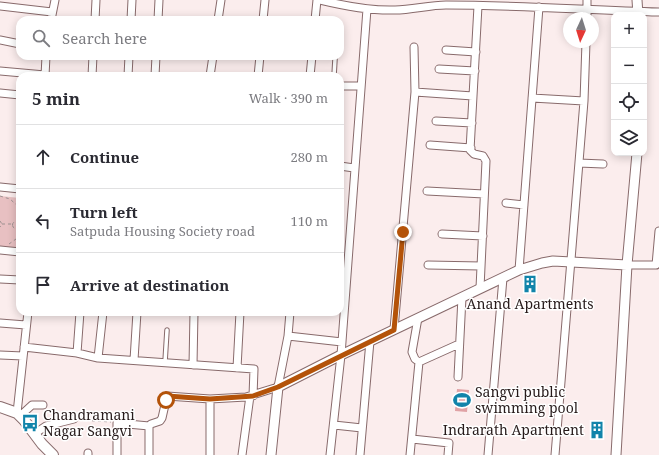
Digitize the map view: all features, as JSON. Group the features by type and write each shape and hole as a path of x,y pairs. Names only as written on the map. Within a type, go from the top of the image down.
{"main road":[{"path":"0,407 18,414 53,455"}],"street":[{"path":"52,16 55,0"},
{"path":"95,16 96,0"},
{"path":"131,16 132,0"},
{"path":"158,16 159,0"},
{"path":"219,16 221,0"},
{"path":"263,16 265,0"},
{"path":"315,16 317,0"},
{"path":"320,0 367,9 414,9 444,5 587,8 628,12"},
{"path":"587,0 587,12"},
{"path":"637,0 638,12"},
{"path":"0,6 52,12"},
{"path":"478,6 470,148 471,153 483,156 486,161 480,288"},
{"path":"519,270 539,7"},
{"path":"344,313 367,9"},
{"path":"647,13 659,12"},
{"path":"0,40 16,43"},
{"path":"394,330 415,92 414,47"},
{"path":"555,455 584,101 586,48"},
{"path":"446,50 476,52"},
{"path":"45,72 46,60"},
{"path":"92,72 93,60"},
{"path":"128,72 129,60"},
{"path":"155,72 156,60"},
{"path":"211,72 212,60"},
{"path":"258,72 260,60"},
{"path":"310,72 312,60"},
{"path":"439,69 475,71"},
{"path":"0,71 16,73"},
{"path":"344,86 361,86"},
{"path":"415,92 473,96"},
{"path":"0,93 16,95"},
{"path":"532,98 584,101"},
{"path":"436,121 472,123"},
{"path":"430,145 470,148"},
{"path":"616,455 627,265 637,156"},
{"path":"579,163 603,164"},
{"path":"344,167 354,168"},
{"path":"0,187 16,189"},
{"path":"427,191 484,194"},
{"path":"506,204 524,205"},
{"path":"117,455 118,423 149,426 160,422 167,396 210,399 252,396 278,387 480,288 519,270 542,263 553,261 657,265 659,231"},
{"path":"442,234 483,236"},
{"path":"3,248 16,251"},
{"path":"428,265 481,266"},
{"path":"488,455 503,278"},
{"path":"0,279 16,280"},
{"path":"458,377 462,297"},
{"path":"18,414 27,316"},
{"path":"77,353 80,316"},
{"path":"98,358 103,316"},
{"path":"134,360 137,316"},
{"path":"193,365 194,316"},
{"path":"237,368 240,316"},
{"path":"271,455 278,387 288,336 290,316"},
{"path":"330,455 344,316"},
{"path":"418,318 412,352 415,359 419,362"},
{"path":"0,323 26,325"},
{"path":"288,336 342,342"},
{"path":"360,455 370,341"},
{"path":"419,362 459,344"},
{"path":"24,347 77,353 98,358 254,369 252,396 242,455"},
{"path":"0,355 23,356"},
{"path":"410,455 419,362"},
{"path":"210,399 210,455"},
{"path":"18,414 32,405 43,404"},
{"path":"34,434 46,426 74,419"},
{"path":"334,425 362,428"},
{"path":"149,426 149,455"},
{"path":"412,439 449,443 448,455"}],"lane":[{"path":"334,72 335,60"},
{"path":"164,362 167,330"}],"path":[{"path":"0,196 10,199 16,204"},
{"path":"2,224 12,224 16,221"},
{"path":"12,224 13,228 16,228"},
{"path":"3,248 16,239"},
{"path":"74,419 118,423"}],"shaded area":[{"path":"0,196 16,198 16,251 0,249"},
{"name":"Sangvi public swimming pool","path":"457,389 469,390 467,412 455,411"}],"place":[{"name":"Anand Apartments","path":"530,284"},
{"name":"Sangvi public swimming pool","path":"462,400"},
{"name":"Chandramani Nagar Sangvi","path":"30,423"},
{"name":"Indrarath Apartment","path":"597,430"}],"route":[{"path":"166,400 167,396 210,399 253,396 278,387 394,330 403,232"}]}
